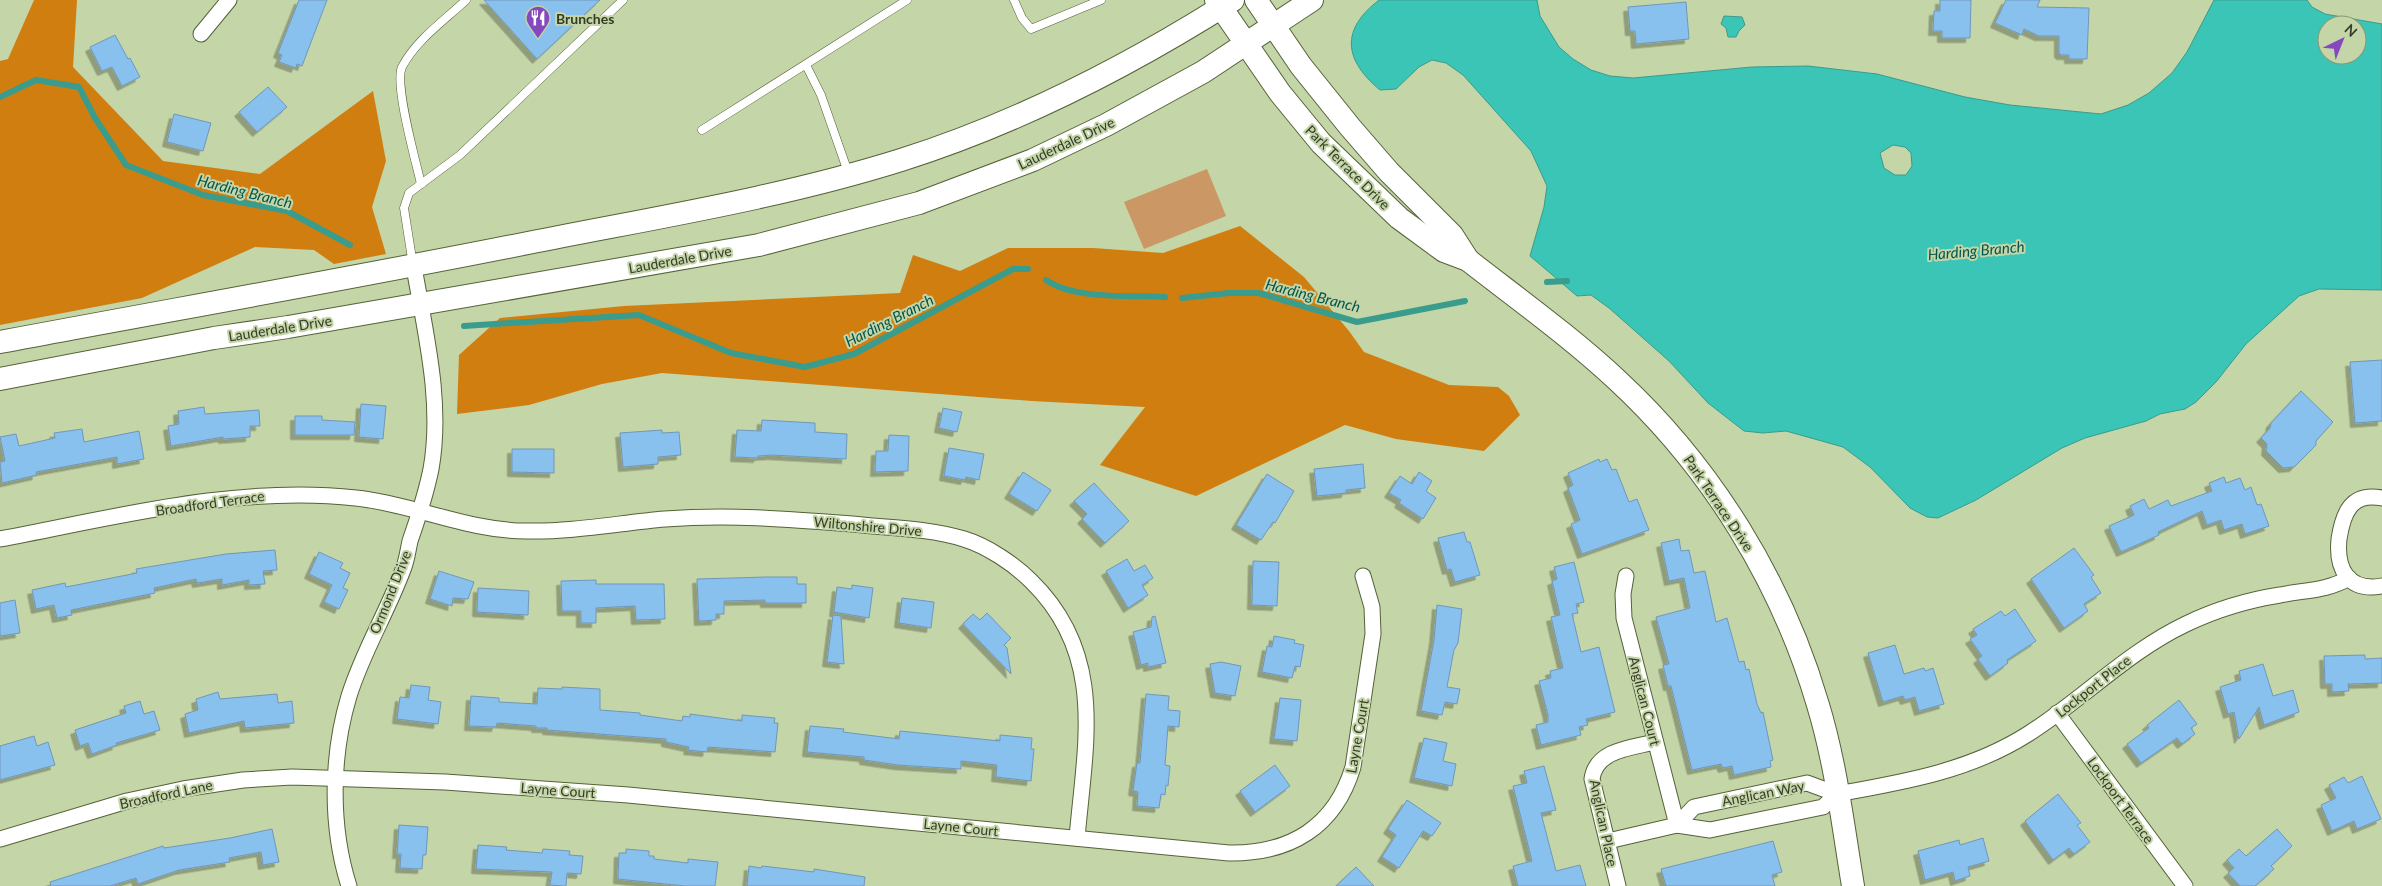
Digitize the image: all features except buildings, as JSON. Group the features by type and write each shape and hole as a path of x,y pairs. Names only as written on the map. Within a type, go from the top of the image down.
{"main road":[{"name":"Park Terrace Drive","path":"1256,0 1301,66 1350,127 1388,172 1452,235 1468,260"},
{"name":"Lauderdale Drive","path":"0,380 214,338 420,305 759,246 919,203 1033,160 1077,140 1175,88 1312,0"},
{"name":"Park Terrace Drive","path":"1223,2 1245,43 1280,93 1321,143 1354,177 1399,218 1444,251 1468,260 1616,379 1680,446 1723,503 1770,583 1797,642 1818,706 1837,794 1853,886"},
{"path":"0,342 414,266 688,213 849,175 960,139 1075,89 1138,57 1223,2"}],"street":[{"path":"201,34 229,0"},
{"name":"Ormond Drive","path":"349,886 339,842 335,808 340,730 349,696 404,567 431,468 435,431 432,376 414,266"},
{"name":"Broadford Terrace","path":"0,539 209,500 282,494 355,498 420,511"},
{"path":"2382,498 2362,499 2353,503 2342,518 2339,561 2349,578 2364,587 2382,586"},
{"name":"Wiltonshire Drive","path":"420,511 495,528 523,531 566,530 667,519 744,516 921,530 966,540 998,556 1034,584 1050,601 1077,650 1086,691 1086,739 1077,838"},
{"name":"Layne Court","path":"336,779 445,782 628,795 1249,853 1285,845 1316,828 1342,796 1353,767 1373,634 1372,607 1363,576"},
{"name":"Anglican Court","path":"1626,576 1623,594 1624,618 1676,825"},
{"name":"Lockport Place","path":"1837,794 1912,780 1958,768 2019,739 2057,713 2124,660 2186,624 2220,610 2254,600 2321,590 2349,578"},
{"name":"Lockport Terrace","path":"2057,713 2185,886"},
{"name":"Anglican Place","path":"1618,886 1592,779 1594,768 1600,760 1610,754 1654,742"},
{"name":"Broadford Lane","path":"0,839 127,801 183,789 243,780 292,777 336,779"},
{"name":"Anglican Way","path":"1608,842 1676,825 1710,830 1734,825 1823,806 1837,794 1807,783 1694,807 1676,825"},
{"path":"1730,799 1734,825"}],"lane":[{"path":"421,184 400,90 401,69 413,49 466,0"},
{"path":"414,266 404,208 409,193 460,155 623,0"},
{"path":"702,130 907,0"},
{"path":"1014,0 1022,18 1031,29 1101,0"},
{"path":"806,65 821,96 849,175"}],"shaded area":[{"path":"34,0 77,0 73,67 163,161 260,174 373,91 386,161 372,207 386,254 334,264 314,250 255,247 142,298 0,325 0,61 8,59"},
{"path":"1207,169 1226,216 1144,249 1124,202"},
{"path":"1240,226 1304,277 1364,352 1449,385 1498,387 1509,396 1520,415 1484,451 1396,439 1345,425 1196,496 1100,465 1145,407 1032,401 662,373 602,384 529,405 457,414 459,355 500,318 624,306 900,293 913,255 960,271 1008,248 1093,248 1163,253"}],"water":[{"path":"1379,0 1537,0 1540,16 1559,47 1573,59 1591,70 1610,76 1633,78 1752,67 1808,66 1877,74 1965,97 2010,105 2101,114 2128,105 2149,93 2172,73 2187,52 2214,0 2307,0 2312,7 2331,15 2317,15 2317,65 2367,65 2367,21 2382,24 2382,290 2319,289 2299,296 2246,344 2216,382 2196,402 2185,409 2160,414 2146,421 2085,438 2062,448 1976,500 1938,518 1927,517 1910,508 1870,467 1843,447 1786,431 1763,433 1744,431 1708,403 1669,361 1609,308 1591,295 1577,296 1530,256 1544,207 1547,186 1531,151 1463,75 1446,63 1432,60 1419,67 1396,89 1380,90 1359,68 1354,56 1351,45 1358,22 1366,11","holes":["1893,145 1905,147 1911,153 1912,166 1906,175 1895,175 1884,168 1880,153"]},
{"path":"1724,16 1742,17 1745,25 1736,37 1728,37 1726,28 1721,24"}],"waterway":[{"name":"Harding Branch","path":"0,97 36,80 79,87 95,118 126,165 203,195 287,211 350,245"},
{"name":"Harding Branch","path":"464,326 639,315 731,353 805,367 854,354 1013,269 1028,269"},
{"name":"Harding Branch","path":"1046,280 1072,291 1087,294 1165,297"},
{"name":"Harding Branch","path":"1547,282 1567,281"},
{"name":"Harding Branch","path":"1182,298 1229,293 1259,293 1357,322 1465,301"}],"place":[{"name":"Brunches","path":"538,39"}]}
